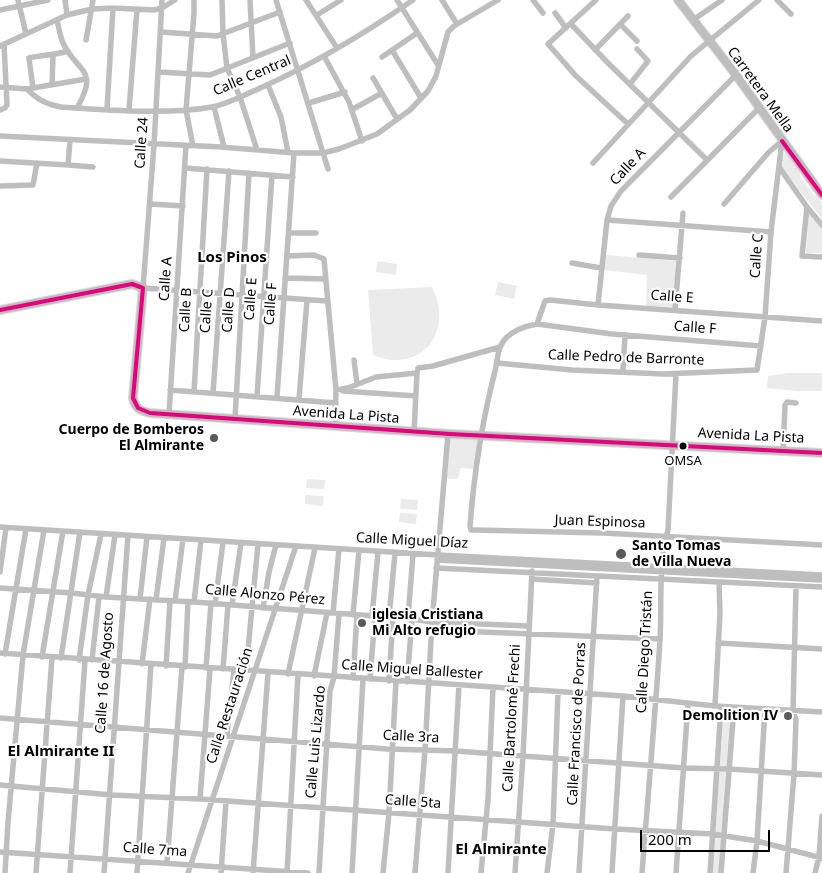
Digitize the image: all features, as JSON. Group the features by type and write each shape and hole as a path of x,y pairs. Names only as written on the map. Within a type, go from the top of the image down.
{"main road":[{"name":"Carretera Mella","path":"678,0 736,75 822,195"},
{"path":"0,310 132,284 143,288"},
{"name":"Avenida La Pista","path":"143,288 133,398 139,409 150,413 480,436 822,453"}],"street":[{"path":"0,10 18,3 48,0"},
{"path":"65,0 67,15"},
{"path":"86,40 93,0"},
{"name":"Calle 24","path":"143,288 154,145 162,0"},
{"path":"3,109 2,45 67,15 92,9 154,10 162,8 175,0"},
{"name":"Calle A","path":"169,414 185,168 189,146 186,110 193,35 194,0"},
{"path":"222,0 227,68 240,97 257,150"},
{"path":"250,0 253,58"},
{"path":"276,0 328,169"},
{"path":"306,0 337,48"},
{"path":"317,15 340,0"},
{"path":"397,0 438,65"},
{"name":"Calle Central","path":"30,89 38,100 49,105 76,108 186,110 214,107 298,71 413,0"},
{"path":"442,0 457,24"},
{"path":"0,136 323,153 362,141 377,134 410,110 428,91 436,76 448,32 486,3 498,0"},
{"path":"533,0 543,13"},
{"path":"596,0 549,42 549,47 576,76 628,124"},
{"path":"693,20 722,0"},
{"path":"593,163 691,56 708,40 759,0"},
{"path":"778,0 791,14"},
{"path":"18,3 26,34"},
{"path":"107,109 113,8"},
{"path":"129,110 137,9"},
{"path":"161,32 217,36 280,12"},
{"path":"555,13 707,160"},
{"path":"595,50 628,16"},
{"path":"57,20 60,33 68,51 80,66 86,79 85,91 76,108"},
{"path":"620,24 637,41"},
{"path":"382,57 417,33"},
{"path":"158,72 210,75 290,43"},
{"path":"630,84 648,63 648,60 637,49"},
{"path":"392,50 421,98"},
{"path":"30,89 29,58 53,56 68,51"},
{"path":"52,85 53,56"},
{"path":"324,56 353,109 362,141"},
{"name":"Calle A","path":"598,305 607,220 611,206 621,191 736,75"},
{"path":"373,78 397,119"},
{"path":"3,87 30,89 86,79"},
{"name":"Calle F","path":"268,85 281,118 291,152 292,177 278,397"},
{"path":"309,103 345,92"},
{"path":"353,109 382,93"},
{"path":"214,107 224,147"},
{"path":"671,197 759,108"},
{"path":"68,165 70,140"},
{"path":"724,204 769,152 782,141"},
{"name":"Calle C","path":"754,371 758,368 765,317 771,232 782,141"},
{"path":"0,161 92,166"},
{"path":"0,186 34,185 38,163"},
{"path":"779,167 822,225"},
{"path":"185,168 292,177"},
{"name":"Calle B","path":"194,392 207,169"},
{"name":"Calle C","path":"213,393 229,171"},
{"name":"Calle D","path":"235,419 249,173"},
{"name":"Calle E","path":"257,396 272,175"},
{"path":"150,204 183,206"},
{"path":"807,207 802,256 822,257"},
{"path":"675,310 683,213"},
{"path":"607,220 771,232"},
{"path":"289,233 316,233"},
{"path":"639,255 680,258"},
{"path":"287,256 320,256 324,259 336,390 335,427"},
{"path":"572,263 601,268"},
{"path":"286,278 326,279"},
{"path":"143,288 327,302"},
{"path":"299,399 308,300"},
{"name":"Calle E","path":"537,324 545,301 548,300 822,321"},
{"path":"480,436 500,347 506,338 514,333 526,326 537,324"},
{"name":"Calle F","path":"537,324 625,335 761,346"},
{"path":"623,371 625,335"},
{"path":"414,432 418,368 433,366 500,347"},
{"path":"354,360 357,384"},
{"name":"Calle Pedro de Barronte","path":"497,364 572,370 676,374 754,371"},
{"path":"336,390 376,377 417,373"},
{"name":"Calle Diego Tristán","path":"642,873 660,639 662,569 668,530 676,374"},
{"path":"170,390 336,403"},
{"path":"336,390 416,396"},
{"path":"783,451 785,405 787,402 796,403"},
{"path":"416,873 430,683 431,630 448,434"},
{"name":"Juan Espinosa","path":"480,436 474,474 471,530 822,545"},
{"path":"0,572 3,527"},
{"name":"Calle Miguel Díaz","path":"3,527 359,550 532,565 822,575"},
{"path":"2,654 26,529"},
{"path":"5,873 3,852 23,655 44,530"},
{"path":"42,657 63,531"},
{"path":"61,658 80,532"},
{"path":"70,873 88,595 101,534"},
{"path":"85,660 102,597 115,535"},
{"name":"Calle 16 de Agosto","path":"104,873 128,535"},
{"path":"140,599 147,537"},
{"path":"142,664 164,538"},
{"path":"166,666 172,601 183,539"},
{"path":"167,862 184,667 191,602 201,540"},
{"path":"200,799 213,604 223,542"},
{"path":"223,669 230,605 242,543"},
{"path":"246,671 258,544"},
{"path":"263,608 276,545"},
{"name":"Calle Restauración","path":"188,873 212,800 230,736 255,671 296,546"},
{"path":"288,674 315,548"},
{"path":"314,676 333,613 339,549"},
{"path":"353,678 359,550"},
{"path":"370,679 378,552"},
{"path":"389,680 395,553"},
{"path":"407,682 413,554"},
{"name":"Calle Miguel Díaz","path":"438,558 662,569 822,580"},
{"name":"Calle Bartolomé Frechi","path":"515,873 527,690 532,565"},
{"name":"Calle Miguel Díaz","path":"436,568 532,572 597,579 662,579 822,587"},
{"path":"532,579 597,579"},
{"name":"Calle Francisco de Porras","path":"579,873 597,579"},
{"path":"710,873 718,707 719,582"},
{"path":"786,873 794,774 796,720 793,711 796,586"},
{"name":"Calle Alonzo Pérez","path":"0,588 102,597 410,618 432,622 529,626"},
{"name":"Calle Luis Lizardo","path":"319,873 330,691 334,677 333,613"},
{"path":"431,630 660,639"},
{"path":"718,643 822,649"},
{"name":"Calle Miguel Ballester","path":"2,654 623,696 718,707 822,712"},
{"path":"36,873 52,658"},
{"path":"137,873 151,664"},
{"path":"230,736 234,670"},
{"path":"253,871 268,672"},
{"path":"287,872 298,674"},
{"path":"352,873 363,679"},
{"path":"383,873 389,813 396,681"},
{"path":"448,873 459,685"},
{"path":"481,873 493,688"},
{"path":"548,873 553,824 558,692"},
{"path":"612,873 623,696"},
{"path":"676,873 688,704"},
{"path":"721,873 734,708"},
{"path":"752,873 757,841 765,709"},
{"name":"Calle 3ra","path":"0,718 392,749 456,751 684,768 822,775"},
{"name":"Calle 5ta","path":"0,785 142,797 200,799 615,829 713,834 757,841 820,857"},
{"path":"221,870 226,801"},
{"path":"815,873 820,857 822,816"},
{"name":"Calle 7ma","path":"3,852 138,862 167,862 221,870 308,873"}],"shaded area":[{"path":"786,152 800,172 800,177 822,202 822,219 781,167 782,156"},
{"path":"809,212 822,229 822,253 806,253"},
{"path":"606,255 677,261 674,307 646,306 647,275 604,270"},
{"path":"377,261 397,264 396,275 376,272"},
{"path":"498,282 517,286 514,299 495,295"},
{"path":"432,287 439,313 438,326 428,347 407,359 390,360 373,355 368,290"},
{"path":"788,373 822,373 822,391 767,388 768,376"},
{"path":"448,434 480,436 475,469 461,468 458,479 445,479"},
{"path":"307,479 325,480 324,489 306,488"},
{"path":"305,495 324,496 323,506 305,504"},
{"path":"401,499 418,500 417,510 400,509"},
{"path":"400,513 417,514 416,524 399,522"},
{"path":"724,712 734,712 721,873 712,873"}],"transit line":[{"path":"782,141 822,195"},
{"path":"0,310 132,284 143,288 133,398 138,408 150,413 450,434 822,453"}],"place":[{"name":"Cuerpo de Bomberos El Almirante","path":"214,438"},
{"name":"OMSA","path":"683,446"},
{"name":"Santo Tomas de Villa Nueva","path":"621,554"},
{"name":"iglesia Cristiana Mi Alto refugio","path":"362,623"},
{"name":"Demolition IV","path":"788,716"}],"district":[{"name":"Los Pinos","path":"232,258"},
{"name":"El Almirante II","path":"61,752"},
{"name":"El Almirante","path":"501,850"}]}
